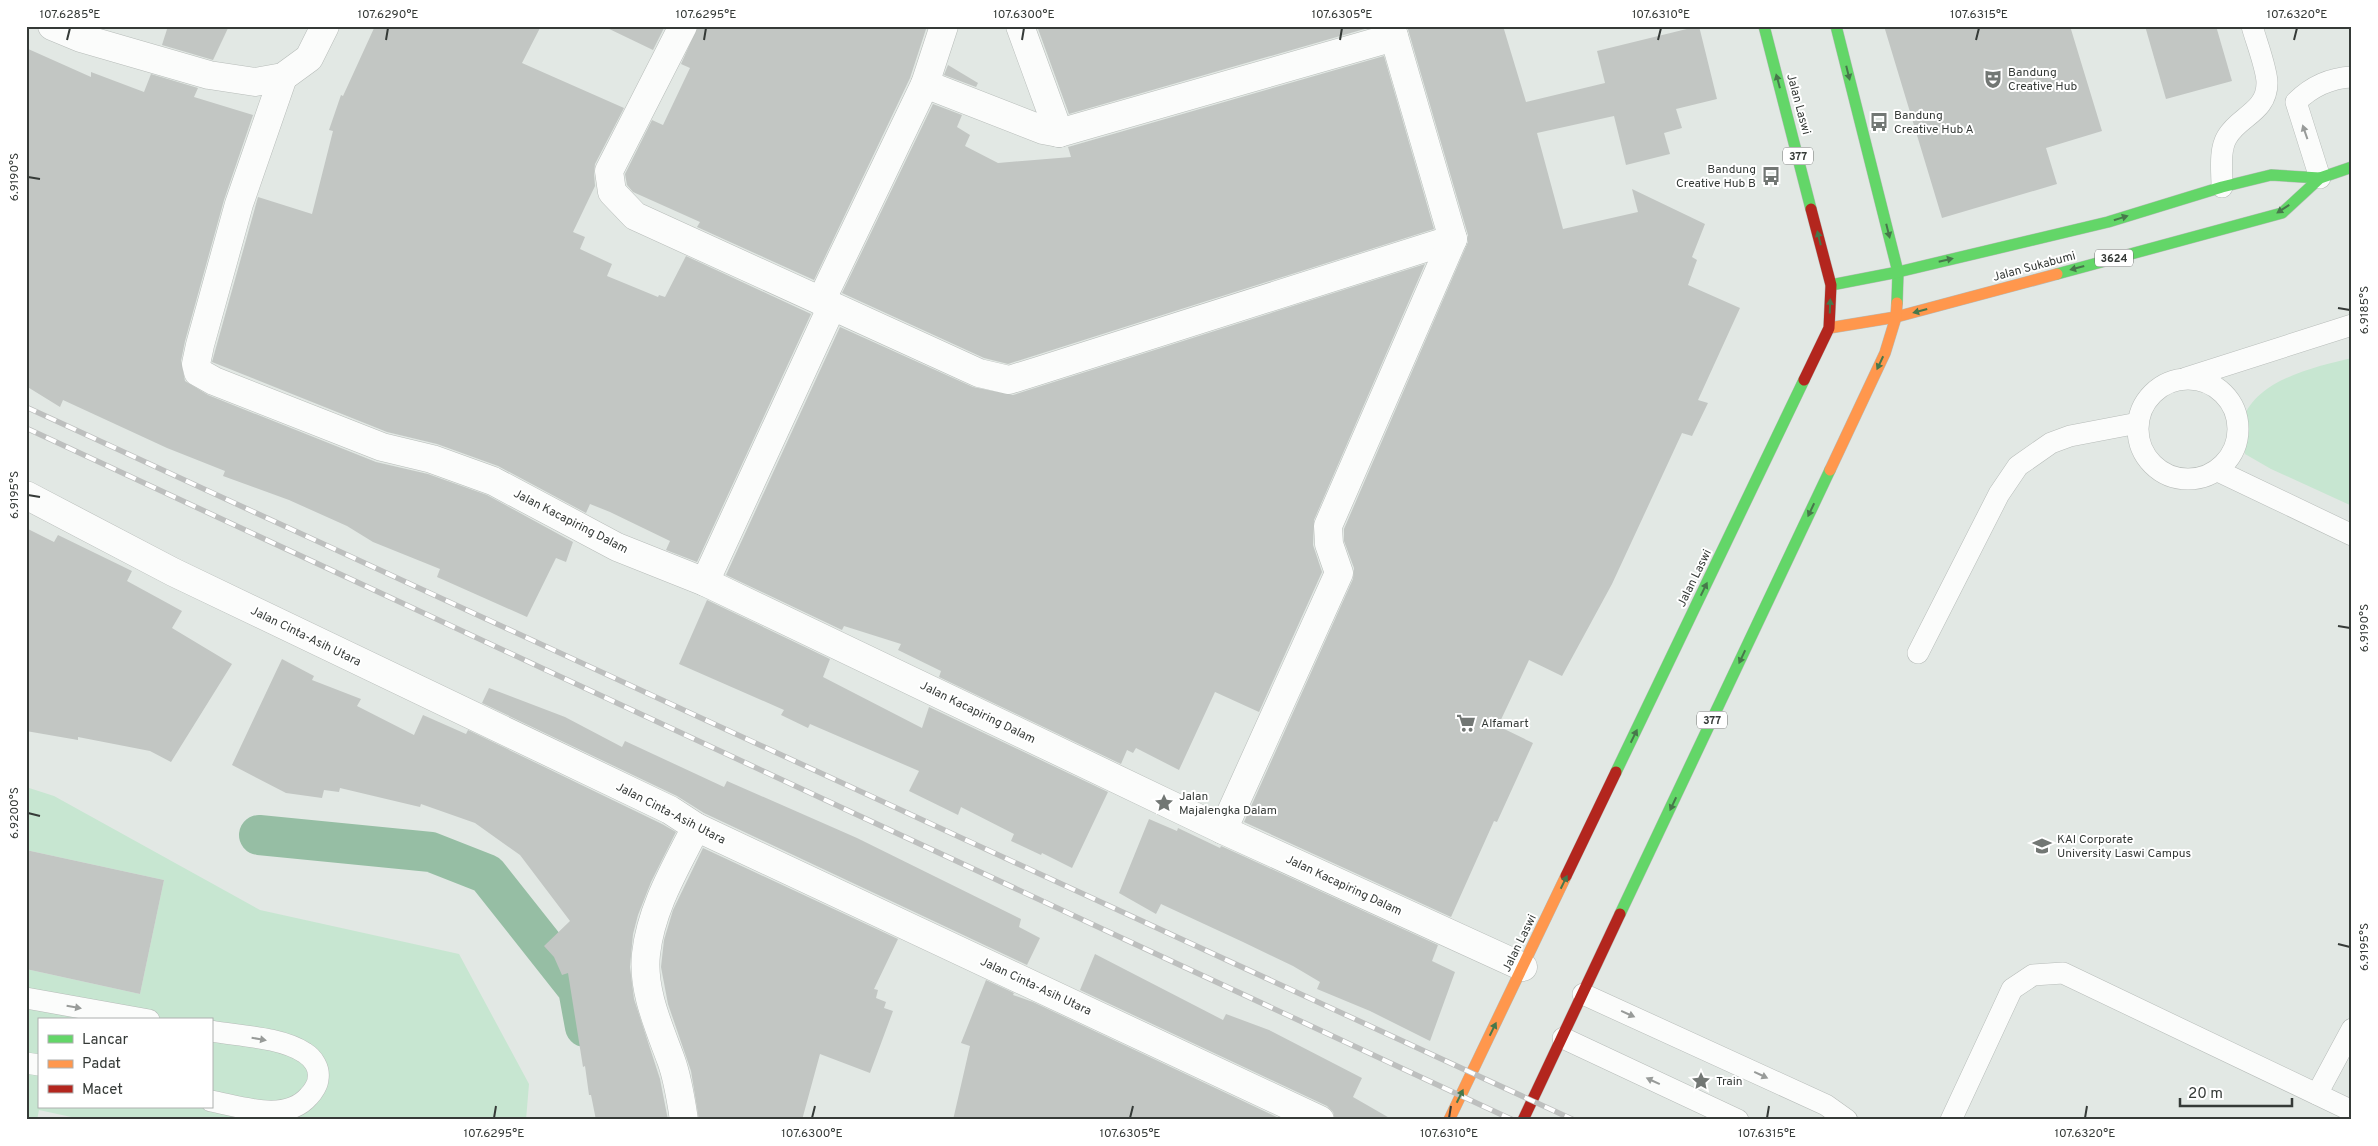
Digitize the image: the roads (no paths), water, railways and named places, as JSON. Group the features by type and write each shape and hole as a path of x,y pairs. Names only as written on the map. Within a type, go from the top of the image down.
{"main road":[{"name":"Jalan Laswi","path":"1449,1120 1829,328 1831,285 1764,26"},
{"name":"377","path":"1523,1120 1885,353 1896,317 1898,272 1836,26"},
{"name":"Jalan Sukabumi","path":"1831,285 1898,272 2108,222 2222,187 2271,175 2320,178 2352,167"},
{"name":"Jalan Sukabumi","path":"1829,328 1896,317 2282,212 2320,178"}],"street":[{"path":"52,26 80,38 209,75 255,82 283,77 310,58 325,26"},
{"path":"683,26 610,171 612,192 635,216 979,373 1009,380 1453,239"},
{"path":"705,582 826,303 925,84 944,26"},
{"path":"1020,26 1059,133"},
{"path":"925,84 1043,130 1059,133 1393,32 1453,239 1328,526 1329,544 1340,573 1223,830"},
{"name":"Jalan Kacapiring Dalam","path":"283,77 239,204 200,345 196,364 198,372 214,381 382,447 432,459 493,481 617,547 705,582 1223,830 1523,967"},
{"name":"Jalan Cinta-Asih Utara","path":"26,495 173,572 670,810 696,827 1320,1120"},
{"path":"684,1120 672,1062 649,997 646,955 651,928 663,892 696,827"}],"lane":[{"path":"2252,26 2267,83 2264,96 2255,113"},
{"path":"2222,187 2223,153 2226,138 2238,122 2255,113 2296,102 2305,93 2335,79 2352,77"},
{"path":"2296,102 2320,178"},
{"path":"2181,380 2198,380 2214,386 2226,396 2235,411 2239,427 2237,444 2230,458 2218,471 2203,478 2186,480 2170,476 2155,467 2144,455 2138,439 2138,423 2143,407 2152,394 2166,384 2352,325"},
{"path":"1918,653 1999,494 2018,466 2051,443 2070,436 2138,423"},
{"path":"2218,471 2352,535"},
{"path":"1951,1120 2012,989 2033,975 2063,973 2352,1111"},
{"path":"1584,994 1826,1105 1847,1120"},
{"path":"26,998 138,1018"},
{"path":"2317,1094 2352,1029"},
{"path":"212,1031 285,1044 304,1052 314,1061 319,1078 312,1092 300,1106 276,1111 212,1101"},
{"path":"1563,1038 1738,1120"}],"waterway":[{"path":"259,835 431,852 487,874 578,989 585,1027"}],"railway":[{"path":"26,407 1574,1120"},
{"path":"26,428 1513,1120"}],"place":[{"name":"Bandung Creative Hub","path":"1993,79"},
{"name":"Bandung Creative Hub A","path":"1879,122"},
{"name":"Bandung Creative Hub B","path":"1771,176"},
{"name":"Alfamart","path":"1466,723"},
{"name":"Jalan Majalengka Dalam","path":"1164,803"},
{"name":"KAI Corporate University Laswi Campus","path":"2042,846"},
{"name":"Train","path":"1701,1081"}]}
